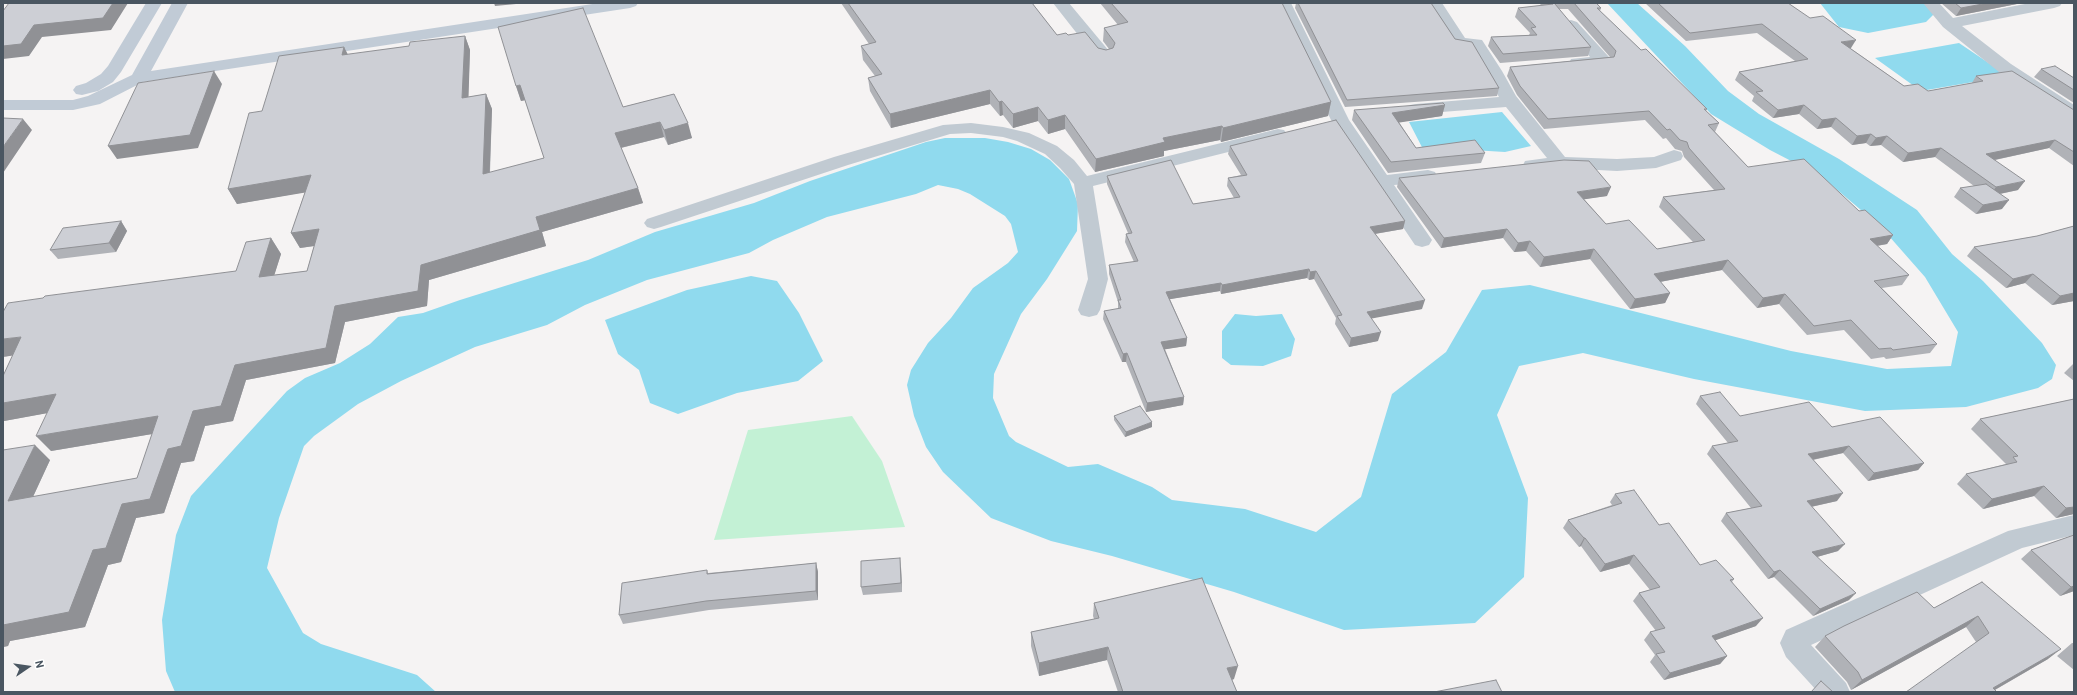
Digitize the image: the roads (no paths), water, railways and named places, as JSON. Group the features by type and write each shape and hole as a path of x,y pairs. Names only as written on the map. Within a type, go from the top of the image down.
{"street":[{"path":"3,93 71,94 92,87 107,78 115,68 154,3"},
{"path":"139,78 180,3"},
{"path":"3,105 52,106 73,104 94,100 139,78 630,3"},
{"path":"1061,3 1105,57"},
{"path":"1283,3 1334,120 1382,181 1422,240"},
{"path":"1434,3 1460,43 1476,43 1501,71 1510,101 1560,162"},
{"path":"1931,3 1949,24 2005,68 2074,113"},
{"path":"1949,24 2054,3"},
{"path":"1561,13 1603,61 1562,65"},
{"path":"1397,110 1510,101"},
{"path":"1334,120 1359,114"},
{"path":"654,223 841,161 949,129 986,129 1023,137 1051,150 1067,164 1083,183 1098,279 1089,310"},
{"path":"1083,183 1293,131"},
{"path":"1513,167 1560,162 1617,165 1656,162 1674,156"},
{"path":"1382,181 1444,174"},
{"path":"1836,692 1796,648 1796,639 2017,539 2074,525"}],"water":[{"path":"1607,3 1637,3 1685,46 1728,91 1759,114 1839,159 1917,210 1952,254 1983,281 2042,343 2056,365 2052,379 2038,388 1966,407 1865,411 1694,379 1583,353 1519,366 1497,415 1528,498 1524,577 1475,623 1344,630 1234,592 1112,556 1051,541 991,518 943,472 926,447 914,416 907,385 911,370 928,343 951,318 973,288 1008,263 1018,252 1011,224 1005,216 970,194 958,189 938,185 916,194 827,217 773,240 749,253 647,280 585,305 547,325 475,347 401,381 358,404 314,436 304,446 279,518 267,568 303,633 321,644 417,675 436,692 175,692 166,671 162,620 176,535 191,496 287,391 305,378 340,363 370,344 398,317 423,313 588,260 655,232 754,203 810,181 926,142 945,138 985,138 1008,142 1031,149 1050,160 1069,179 1078,204 1077,231 1047,279 1021,314 994,374 993,398 1009,436 1016,442 1068,467 1098,464 1152,487 1172,500 1245,509 1316,532 1361,497 1392,394 1446,352 1482,290 1530,285 1791,351 1887,369 1951,366 1958,332 1925,277 1881,227 1822,177 1770,150 1711,114"},
{"path":"1820,3 1924,3 1934,14 1926,22 1868,33 1839,27"},
{"path":"1959,43 2008,76 1921,91 1875,58"},
{"path":"1502,112 1531,146 1505,152 1472,150 1426,155 1409,122"},
{"path":"751,276 777,281 799,313 823,361 798,381 737,393 678,414 650,403 639,370 618,354 605,320 687,290"},
{"path":"1235,314 1256,316 1282,314 1295,339 1291,356 1263,366 1231,365 1222,358 1222,331"}]}
